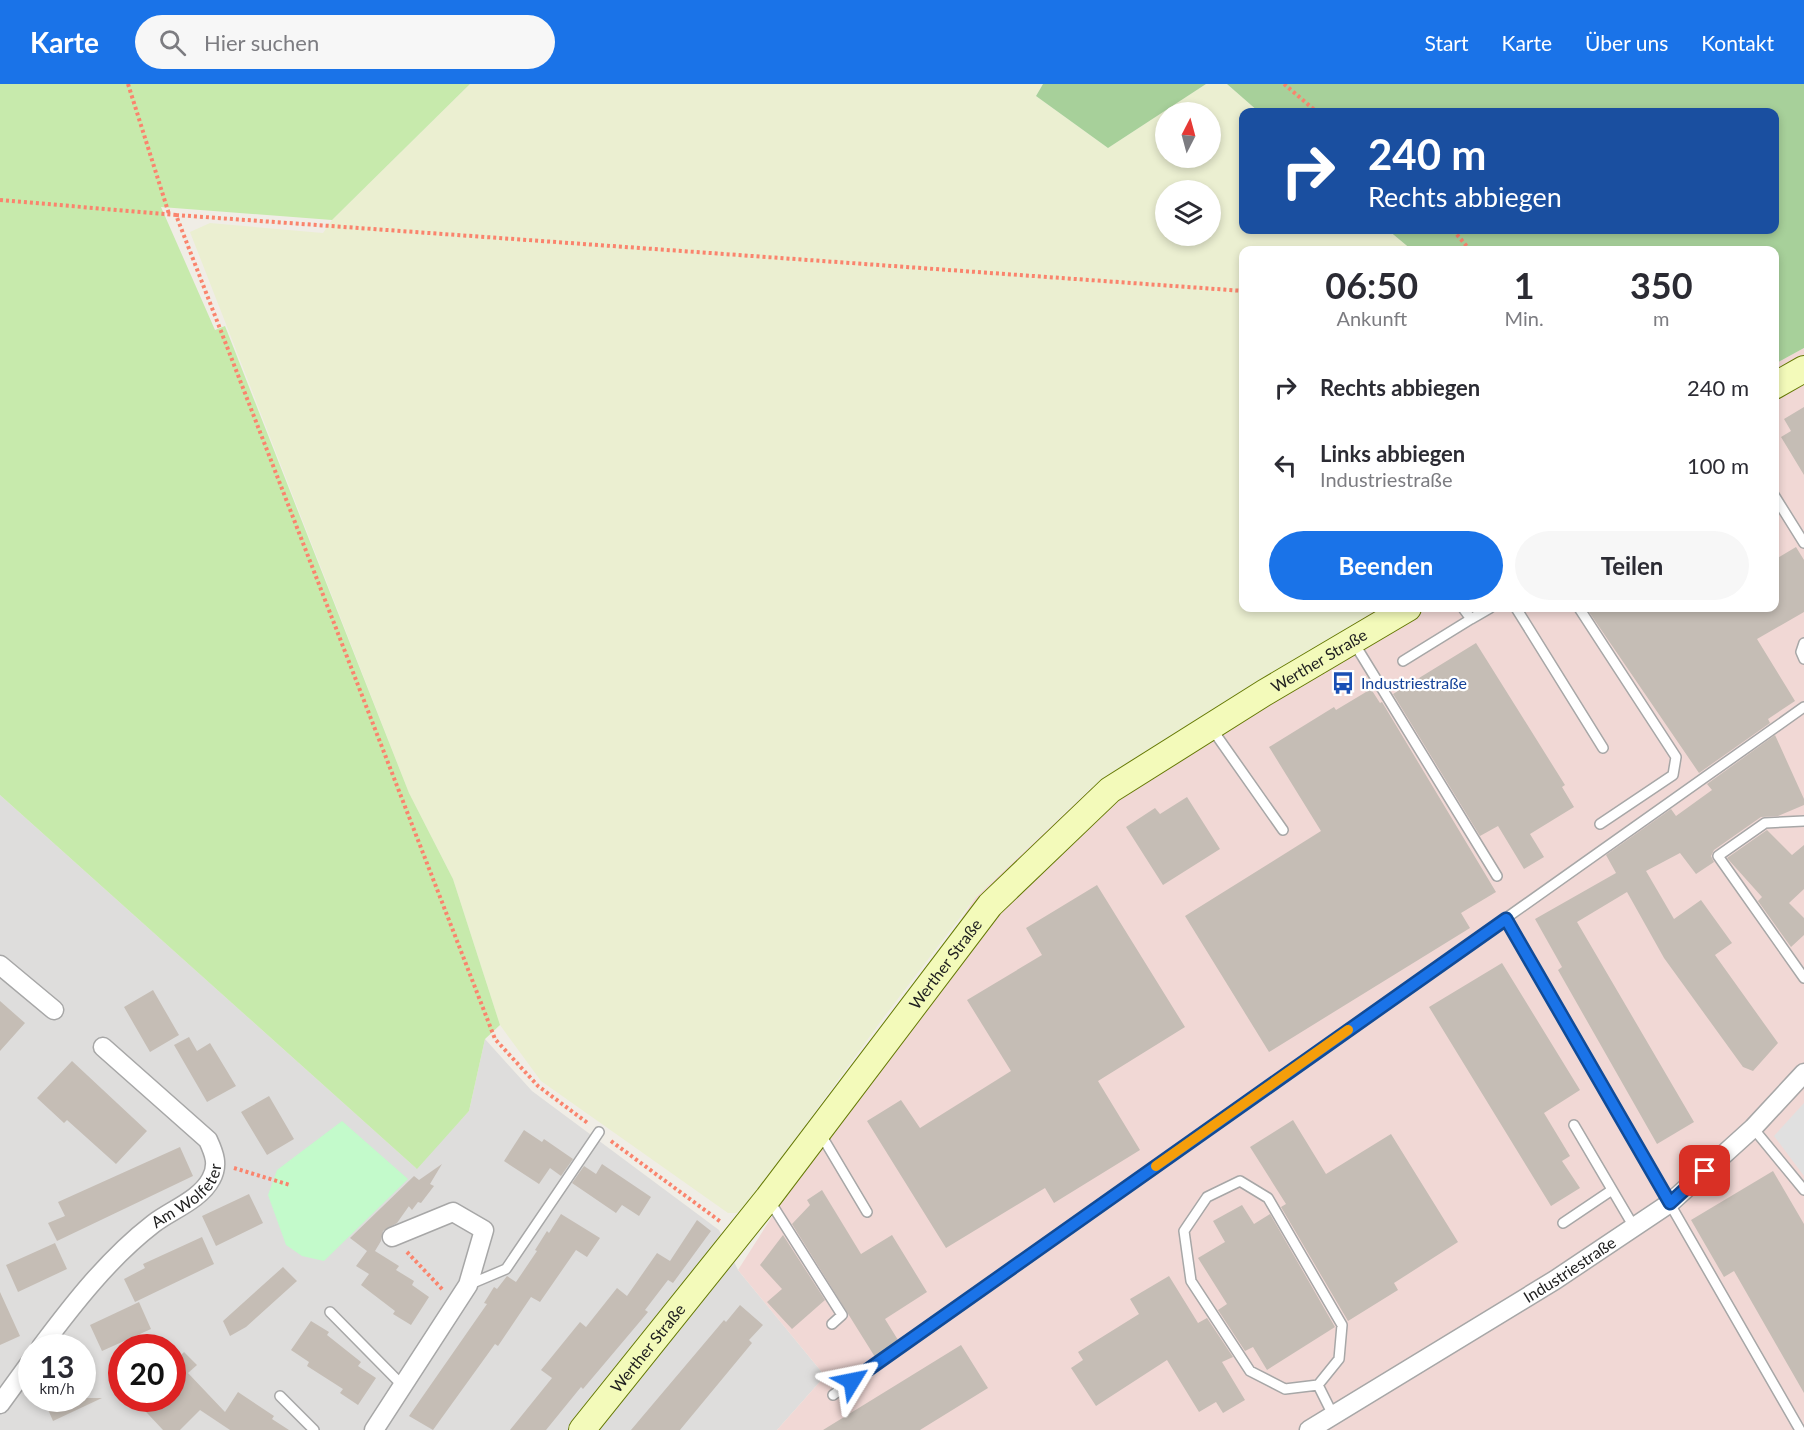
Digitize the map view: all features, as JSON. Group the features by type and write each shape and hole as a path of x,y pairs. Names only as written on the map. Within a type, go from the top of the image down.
{"street":[{"path":"1779,383 1804,369"},
{"name":"Werther Straße","path":"582,1430 768,1198 990,905 1110,790 1401,612"},
{"path":"0,965 54,1010"},
{"name":"Am Wolfeter","path":"51,1334 91,1283 152,1224 200,1193 212,1179 216,1163 208,1140 103,1047"},
{"name":"Industriestraße","path":"1308,1430 1554,1280 1670,1203 1753,1128 1804,1073"},
{"path":"374,1430 468,1285 484,1230 453,1212 392,1237"},
{"path":"0,1404 18,1379"}],"lane":[{"path":"1779,503 1804,543"},
{"path":"1466,612 1471,619"},
{"path":"1402,661 1483,612"},
{"path":"1518,612 1603,748"},
{"path":"1582,612 1676,757 1673,775 1600,825"},
{"path":"1353,641 1497,876"},
{"path":"1804,643 1801,652 1804,659"},
{"path":"833,1395 1804,707"},
{"path":"1210,727 1283,830"},
{"path":"1804,821 1765,823 1718,856 1804,978"},
{"path":"1506,919 1800,1430"},
{"path":"1574,1125 1634,1227"},
{"path":"1753,1128 1804,1191"},
{"path":"818,1130 867,1212"},
{"path":"468,1285 506,1269 599,1132"},
{"path":"1240,1181 1268,1198 1342,1325 1340,1359 1318,1385 1285,1389 1250,1371 1191,1281 1184,1231 1207,1197 1240,1181"},
{"path":"1563,1223 1612,1190"},
{"path":"768,1198 842,1315 832,1324"},
{"path":"330,1312 403,1386"},
{"path":"1318,1385 1333,1415"},
{"path":"280,1396 314,1430"}],"path":[{"path":"128,84 170,214"},
{"path":"1284,84 1312,108"},
{"path":"0,200 176,215 1239,291"},
{"path":"176,215 495,1040 538,1086 738,1235"},
{"path":"1456,234 1467,246"},
{"path":"216,1163 290,1185"},
{"path":"392,1237 456,1304"}],"shaded area":[{"path":"1804,348 1804,1430 777,1430 825,1376 738,1270 975,898 1092,788 1373,612 1779,612 1779,362"},
{"path":"0,795 416,1168 469,1111 485,1039 532,1091 719,1230 738,1270 825,1376 777,1430 0,1430"},
{"path":"1804,1103 1804,1176 1774,1136"}],"green space":[{"path":"0,84 470,84 332,220 161,207 215,330 225,326 409,793 453,879 500,1025 485,1039 469,1111 417,1169 0,795"},
{"path":"470,84 1043,84 1036,96 1108,148 1155,117 1155,168 1221,168 1221,102 1178,102 1206,84 1227,84 1254,108 1239,108 1239,234 1393,234 1407,246 1239,246 1239,612 1373,612 1091,788 975,898 884,1017 750,1201 737,1213 728,1213 541,1081 500,1025 453,879 409,793 190,232 210,223 323,233 332,220"},
{"path":"1043,84 1206,84 1178,102 1155,102 1155,117 1108,148 1036,96"},
{"path":"1227,84 1804,84 1804,348 1779,362 1779,246 1407,246 1393,234 1779,234 1779,108 1254,108"},
{"path":"342,1121 408,1179 324,1261 302,1256 286,1245 268,1195 277,1170"}],"building":[{"path":"1804,407 1804,475 1781,437 1791,431 1784,419"},
{"path":"1796,547 1804,560 1804,612 1757,639 1795,701 1768,719 1770,723 1699,773 1589,612 1779,612 1779,557"},
{"path":"1476,643 1565,785 1562,787 1574,807 1530,834 1544,857 1524,869 1498,826 1480,836 1393,694"},
{"path":"1371,689 1380,703 1382,702 1496,892 1461,913 1470,928 1269,1052 1185,916 1321,831 1269,747 1334,707 1336,710"},
{"path":"1775,735 1804,799 1804,805 1778,816 1761,817 1714,850 1711,856 1714,862 1696,874 1680,853 1646,871 1674,919 1701,900 1732,943 1715,955 1778,1043 1753,1071 1743,1067 1664,958 1627,892 1577,922 1694,1122 1657,1144 1558,970 1562,967 1535,919 1616,873 1606,855 1671,809 1676,816 1712,790 1707,784"},
{"path":"1187,797 1220,849 1163,885 1126,827 1155,808 1160,814"},
{"path":"1767,830 1792,855 1804,845 1804,889 1789,903 1804,918 1804,935 1791,947 1758,901 1762,897 1727,858"},
{"path":"1097,885 1185,1027 1098,1081 1140,1150 1054,1203 1045,1188 946,1248 867,1121 901,1100 920,1128 1011,1071 967,1000 1042,955 1026,928"},
{"path":"1502,963 1580,1090 1544,1113 1570,1156 1562,1161 1580,1188 1551,1206 1429,1007"},
{"path":"153,990 179,1035 150,1052 124,1007"},
{"path":"0,1001 25,1023 0,1051"},
{"path":"189,1037 197,1051 210,1043 236,1086 207,1102 174,1045"},
{"path":"72,1061 147,1131 116,1164 67,1120 64,1123 37,1098"},
{"path":"269,1096 294,1139 267,1155 241,1112"},
{"path":"1293,1120 1326,1174 1391,1134 1458,1242 1394,1283 1398,1290 1348,1321 1281,1207 1286,1204 1250,1147"},
{"path":"524,1130 542,1142 544,1139 573,1159 561,1176 550,1168 539,1184 504,1161"},
{"path":"180,1147 193,1176 57,1241 48,1223 65,1216 58,1202"},
{"path":"442,1164 430,1184 434,1186 421,1203 418,1202 412,1210 409,1206 397,1223 383,1231 381,1241 375,1251 399,1266 396,1270 414,1281 412,1285 429,1297 411,1325 393,1314 395,1311 361,1285 369,1274 356,1266 367,1251 350,1238 414,1176 419,1180"},
{"path":"602,1164 651,1197 639,1216 622,1205 616,1213 572,1183 584,1166 596,1174"},
{"path":"1773,1171 1804,1224 1804,1393 1734,1271 1724,1277 1691,1220"},
{"path":"822,1190 861,1254 892,1235 927,1292 885,1319 898,1340 875,1357 792,1224 810,1205 807,1200"},
{"path":"249,1194 263,1223 216,1246 202,1216"},
{"path":"1242,1205 1254,1224 1270,1214 1335,1327 1267,1370 1253,1347 1245,1351 1218,1310 1227,1304 1198,1258 1225,1242 1213,1221"},
{"path":"561,1214 600,1238 587,1257 576,1250 540,1302 531,1297 498,1346 495,1344 433,1430 409,1416 487,1304 484,1303 494,1287 497,1289 507,1276 516,1282 537,1251 535,1250 547,1231 549,1233"},
{"path":"697,1220 711,1231 673,1283 668,1280 645,1310 648,1312 583,1389 581,1387 546,1430 510,1430 552,1378 541,1370 580,1322 586,1327 617,1288 627,1296 657,1253 670,1261"},
{"path":"783,1235 825,1300 792,1329 767,1302 782,1289 760,1265"},
{"path":"202,1237 214,1264 135,1302 124,1279 145,1268 143,1264"},
{"path":"55,1243 67,1269 18,1292 6,1265"},
{"path":"283,1267 297,1281 246,1327 230,1336 223,1321"},
{"path":"1169,1276 1198,1323 1207,1318 1233,1357 1222,1362 1245,1400 1223,1413 1216,1402 1199,1412 1167,1360 1096,1406 1071,1368 1083,1360 1078,1352 1139,1314 1130,1299"},
{"path":"0,1292 19,1334 18,1337 0,1345"},
{"path":"139,1302 151,1329 140,1334 108,1334 108,1348 102,1351 90,1325"},
{"path":"740,1305 763,1325 749,1340 752,1343 680,1430 631,1430 724,1320 726,1322"},
{"path":"311,1321 329,1332 327,1335 361,1362 358,1366 376,1378 358,1405 340,1393 343,1389 307,1366 309,1362 291,1350"},
{"path":"961,1345 988,1388 920,1430 823,1430"},
{"path":"186,1354 197,1365 188,1373 225,1412 238,1392 274,1416 272,1419 289,1430 230,1430 200,1410 180,1430 163,1430 146,1412 186,1412"},
{"path":"49,1412 72,1412 53,1421"}],"slow traffic":[{"path":"1156,1166 1348,1030"}],"place":[{"name":"Industriestraße","path":"1343,683"}],"route":[{"path":"852,1381 1506,919 1670,1203 1705,1171"}]}
